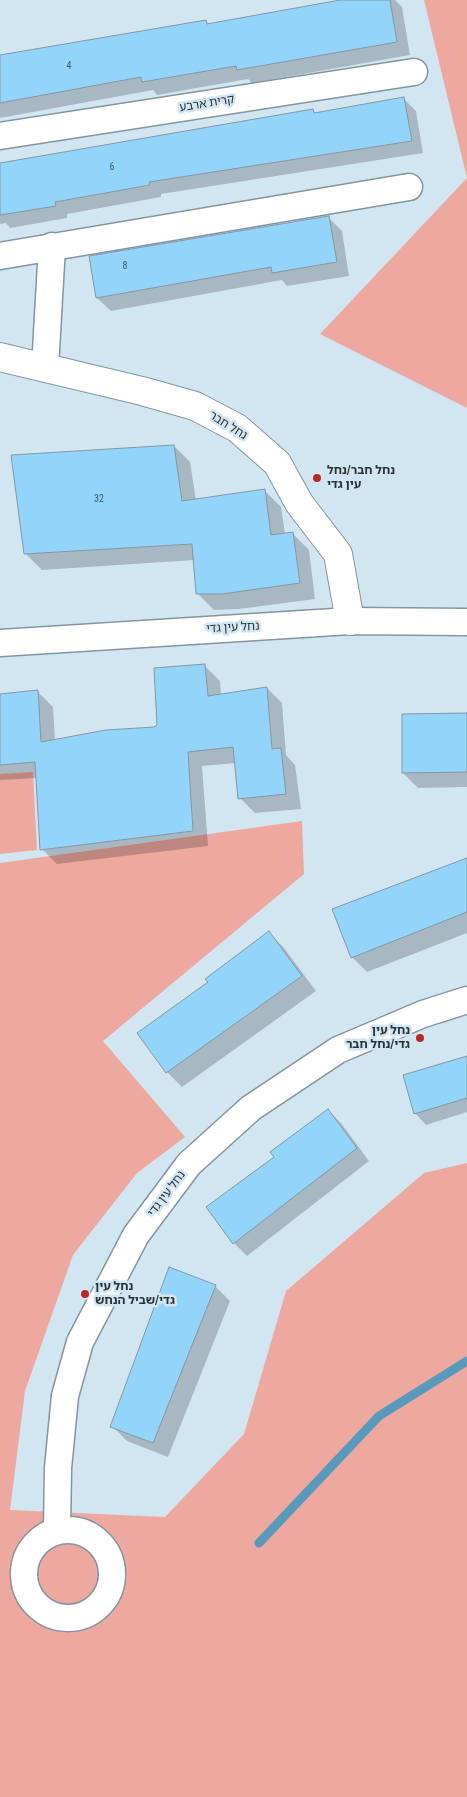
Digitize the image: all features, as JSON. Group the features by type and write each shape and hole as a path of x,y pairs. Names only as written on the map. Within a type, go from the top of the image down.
{"street":[{"name":"קרית ארבע","path":"0,136 414,72"},
{"path":"0,256 409,187"},
{"path":"45,368 52,246"},
{"name":"נחל חבר","path":"0,357 196,406 237,428 277,463 299,503 338,554 350,621"},
{"name":"נחל עין גדי","path":"0,643 350,621 467,622"},
{"name":"נחל עין גדי","path":"57,1531 58,1468 65,1396 80,1342 136,1235 189,1164 251,1108 338,1050 424,1014 467,1000"}],"shaded area":[{"path":"424,0 467,0 467,178"},
{"path":"467,178 467,408 320,334"},
{"path":"33,772 37,850 0,854 0,774"},
{"path":"302,821 304,874 103,1041 185,1137 137,1173 73,1255 25,1391 10,1510 165,1517 244,1434 286,1291 424,1173 467,1163 467,1797 0,1797 0,863"}],"building":[{"path":"340,0 390,0 397,42 237,70 236,66 142,82 141,77 0,103 0,55 206,20 207,24"},
{"path":"404,97 412,141 149,182 150,185 55,202 56,206 0,215 0,163 313,109 314,113"},
{"path":"329,216 337,262 272,273 271,267 96,298 89,256"},
{"path":"174,445 182,501 265,489 271,535 293,532 300,583 222,594 196,594 192,544 24,554 11,455"},
{"path":"205,664 208,696 267,687 272,749 281,748 286,794 238,799 233,747 188,752 193,831 40,850 35,762 0,765 0,694 38,690 41,742 106,730 154,727 157,725 154,668"},
{"path":"467,713 467,772 402,773 402,714"},
{"path":"467,858 467,912 351,958 332,909"},
{"path":"269,931 302,976 166,1073 137,1033 208,982 205,979"},
{"path":"467,1056 467,1098 414,1114 403,1075"},
{"path":"328,1109 357,1148 233,1244 206,1207 274,1157 270,1152"},
{"path":"169,1267 216,1285 153,1443 110,1427"}],"waterway":[{"path":"259,1543 379,1416 467,1361"}],"place":[{"name":"נחל חבר/נחל עין גדי","path":"317,478"},
{"name":"נחל עין גדי/נחל חבר","path":"420,1038"},
{"name":"נחל עין גדי/שביל הנחש","path":"85,1294"}]}
